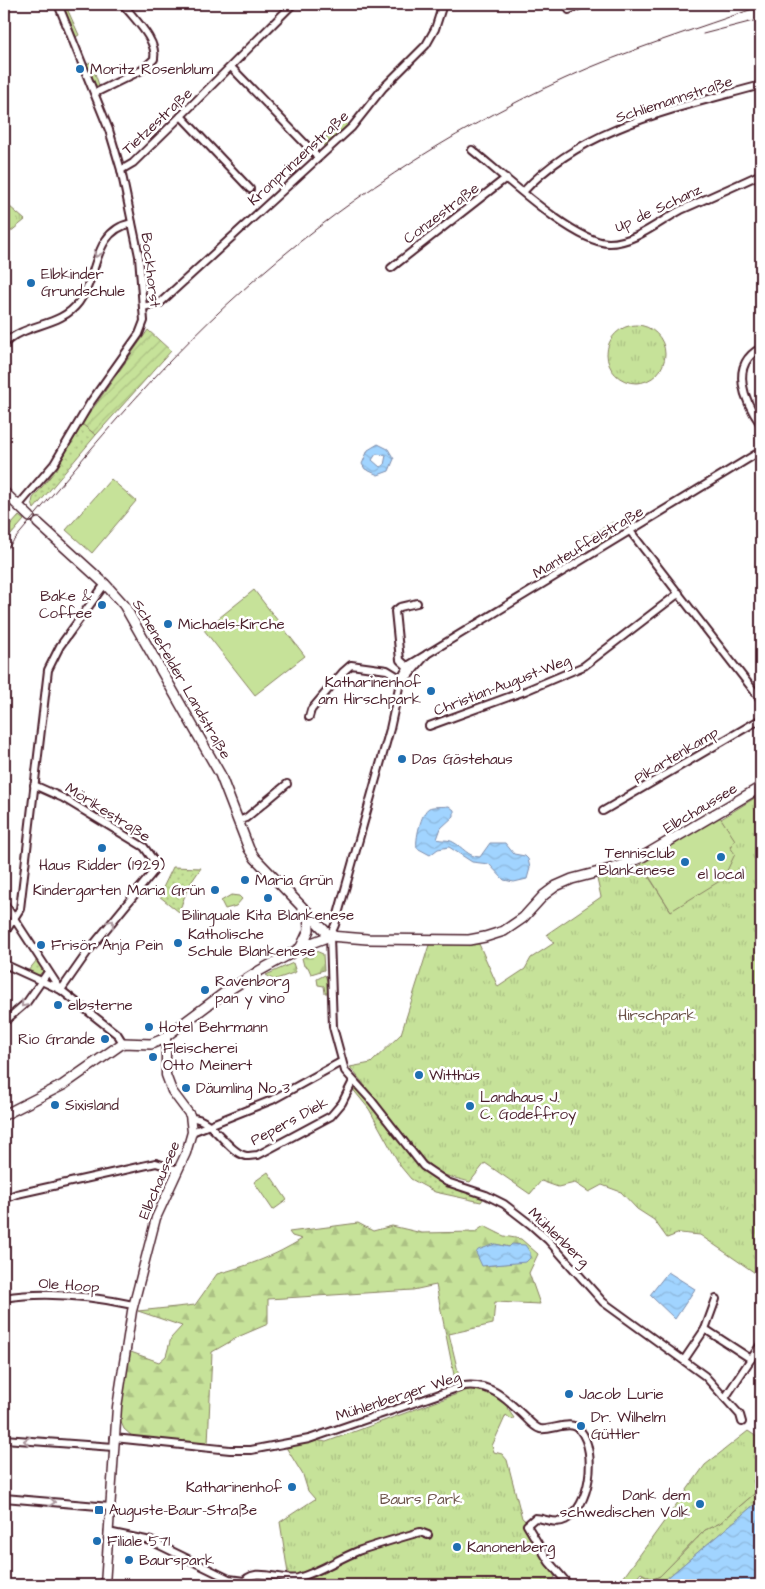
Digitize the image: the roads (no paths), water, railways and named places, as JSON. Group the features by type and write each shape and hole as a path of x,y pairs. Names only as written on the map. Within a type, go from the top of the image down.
{"main road":[{"path":"4,492 30,516"},
{"name":"Schenefelder Landstraße","path":"38,523 106,584 135,622 220,774 245,842 255,858 330,936"},
{"name":"Elbchaussee","path":"166,1037 224,993 301,947 330,936 367,939 469,940 494,935 523,918 544,895 556,886 572,879 618,867 642,858 761,787"},
{"path":"301,947 309,930 308,912"},
{"path":"4,1115 63,1085 123,1043 151,1044 166,1037"}],"street":[{"name":"Bockhorst","path":"18,506 47,474 90,403 140,334 143,325 144,307 141,269 121,170 95,93 58,4"},
{"path":"95,93 142,70 154,59 154,51 149,40 124,4"},
{"name":"Tietzestraße","path":"121,170 133,163 293,4"},
{"name":"Kronprinzenstraße","path":"144,307 160,303 318,157 346,134 384,88 426,45 435,29 443,4"},
{"path":"569,10 583,4"},
{"path":"231,67 318,157"},
{"name":"Schliemannstraße","path":"523,192 549,170 574,153 625,126 761,86"},
{"path":"181,116 250,189"},
{"name":"Up de Schanz","path":"472,150 523,192 588,238 610,243 637,234 681,211 761,174"},
{"name":"Conzestraße","path":"391,268 506,178"},
{"path":"4,344 18,333 54,322 72,310 86,291 100,248 119,228 132,223"},
{"path":"761,348 752,353 746,360 743,390 747,402 761,425"},
{"name":"Manteuffelstraße","path":"330,936 388,737 402,681 415,659 427,654 761,451"},
{"path":"630,531 761,700"},
{"path":"4,934 20,909 45,685 50,664 61,644 106,584"},
{"name":"Christian-August-Weg","path":"429,726 525,691 584,666 678,594"},
{"path":"409,669 400,660 395,611 400,606 417,603"},
{"path":"309,717 311,710 343,672 352,665 380,669 402,681"},
{"name":"Pikartenkamp","path":"603,811 761,719"},
{"path":"238,821 246,818 287,784"},
{"name":"Mörikestraße","path":"34,785 63,798 144,847 154,861 154,871 89,950 61,990"},
{"path":"4,903 61,990 118,1035 123,1043"},
{"path":"330,936 333,1027 341,1062 353,1081"},
{"path":"4,964 61,990"},
{"path":"4,1022 27,1002 48,972"},
{"path":"166,1037 166,1075 172,1091 191,1118"},
{"path":"192,1132 272,1100 341,1062"},
{"name":"Pepers Diek","path":"191,1118 198,1118 246,1156 258,1155 331,1116 342,1103 353,1081"},
{"name":"Mühlenberg","path":"353,1081 372,1101 423,1166 448,1182 486,1195 504,1204 548,1240 603,1302 705,1376 740,1415 742,1422"},
{"name":"Elbchaussee","path":"105,1585 114,1438 122,1368 133,1305 156,1218 178,1170 192,1132 191,1118"},
{"path":"4,1199 17,1194 156,1163 178,1170"},
{"name":"Ole Hoop","path":"4,1298 44,1294 133,1305"},
{"path":"684,1360 705,1329 716,1299"},
{"path":"705,1329 751,1359"},
{"path":"725,1398 761,1344"},
{"name":"Mühlenberger Weg","path":"114,1438 230,1450 250,1450 309,1439 463,1386 476,1385 498,1392 535,1427 545,1429 573,1426 580,1430 586,1443 590,1471 576,1510 566,1520 560,1522 535,1518 527,1526 549,1562 569,1585"},
{"path":"4,1439 50,1444 114,1447"},
{"path":"4,1498 110,1507"},
{"path":"108,1532 151,1541 229,1579 243,1583 262,1574 289,1580 307,1576 359,1551 420,1532 428,1535"}],"water":[{"path":"378,444 388,449 394,459 389,471 378,475 365,469 362,464 368,450","holes":["376,454 386,455 384,465 380,467 372,460"]},
{"path":"449,806 454,810 454,816 441,828 437,839 451,841 476,857 480,857 490,843 505,843 514,854 525,856 528,859 530,868 527,879 514,882 504,880 489,864 472,862 449,847 438,849 430,855 417,848 419,827 426,811 431,807"},
{"path":"495,1244 509,1247 512,1244 525,1245 530,1252 530,1258 526,1262 482,1266 476,1253 478,1250"},
{"path":"668,1272 695,1289 675,1319 650,1295"},
{"path":"761,1499 761,1585 659,1585 755,1504"}],"tram line":[{"path":"4,552 118,417 178,352 278,259 355,200 436,147 520,100 588,68 761,6"},
{"path":"703,34 761,19"}],"place":[{"name":"Moritz Rosenblum","path":"80,69"},
{"name":"Elbkinder Grundschule","path":"31,283"},
{"name":"Bake & Coffee","path":"102,605"},
{"name":"Michaels-Kirche","path":"168,624"},
{"name":"Katharinenhof am Hirschpark","path":"431,691"},
{"name":"Das Gästehaus","path":"402,759"},
{"name":"Haus Ridder (1929)","path":"102,848"},
{"name":"el local","path":"721,857"},
{"name":"Tennisclub Blankenese","path":"685,862"},
{"name":"Maria Grün","path":"245,880"},
{"name":"Kindergarten Maria Grün","path":"215,890"},
{"name":"Bilinguale Kita Blankenese","path":"268,898"},
{"name":"Katholische Schule Blankenese","path":"178,943"},
{"name":"Frisör Anja Pein","path":"41,945"},
{"name":"Ravenborg pan y vino","path":"205,990"},
{"name":"elbsterne","path":"58,1005"},
{"name":"Hotel Behrmann","path":"149,1027"},
{"name":"Rio Grande","path":"105,1039"},
{"name":"Fleischerei Otto Meinert","path":"153,1057"},
{"name":"Witthüs","path":"419,1075"},
{"name":"Däumling No 3","path":"186,1088"},
{"name":"Sixisland","path":"55,1105"},
{"name":"Landhaus J. C. Godeffroy","path":"470,1106"},
{"name":"Jacob Lurie","path":"569,1394"},
{"name":"Dr. Wilhelm Güttler","path":"581,1426"},
{"name":"Katharinenhof","path":"292,1487"},
{"name":"Dank dem schwedischen Volk","path":"700,1504"},
{"name":"Auguste-Baur-Straße","path":"99,1510"},
{"name":"Filiale 571","path":"97,1541"},
{"name":"Kanonenberg","path":"457,1547"},
{"name":"Baurspark","path":"129,1560"}],"park label":[{"name":"Hirschpark","path":"657,1015"},
{"name":"Baurs Park","path":"421,1499"}]}
